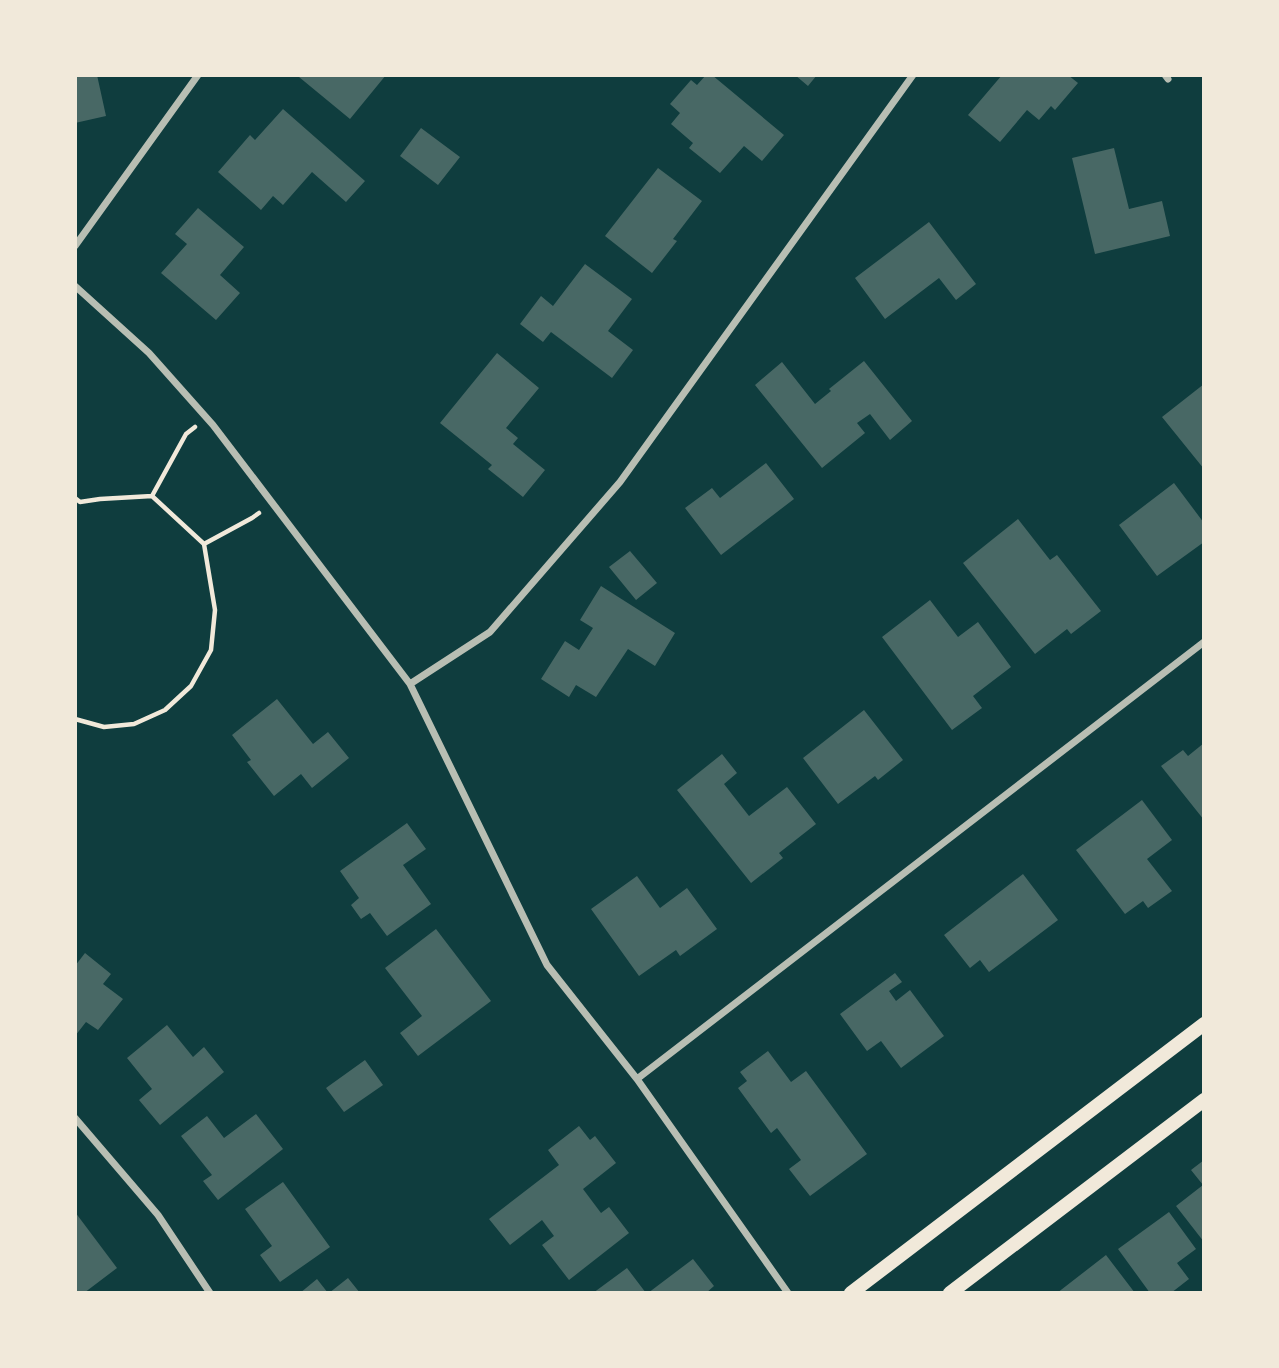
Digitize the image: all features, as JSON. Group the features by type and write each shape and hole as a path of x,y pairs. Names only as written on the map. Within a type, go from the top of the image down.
{"main road":[{"path":"851,1293 1204,1024"},
{"path":"950,1293 1204,1100"}],"street":[{"path":"75,246 198,75"},
{"path":"410,684 490,632 620,482 913,75"},
{"path":"75,286 149,353 213,425 410,684 547,965 637,1079 788,1293"},
{"path":"637,1079 1204,642"},
{"path":"76,1119 158,1215 210,1293"}],"path":[{"path":"152,496 186,434"},
{"path":"75,498 80,502 152,496 204,544 215,610 211,650 191,686 165,710 134,724 104,727 75,719"},
{"path":"204,544 252,518"}],"building":[{"path":"75,75 97,75 106,116 75,123"},
{"path":"386,75 350,119 299,77"},
{"path":"706,75 712,75 784,135 762,161 744,146 720,173 689,148 693,143 671,124 680,113 670,104 691,80 697,85"},
{"path":"795,75 817,75 808,86"},
{"path":"1002,75 1068,75 1078,83 1055,110 1051,106 1039,120 1027,110 1000,142 968,115"},
{"path":"283,109 365,181 346,202 312,172 283,205 273,196 261,210 218,172 250,135 255,140"},
{"path":"421,128 460,157 438,185 400,156"},
{"path":"1114,148 1129,209 1162,201 1170,236 1095,254 1072,158"},
{"path":"658,168 702,201 673,239 677,241 652,273 605,236"},
{"path":"198,208 244,247 220,275 240,293 216,320 161,273 187,244 175,234"},
{"path":"929,222 976,284 956,300 939,278 885,319 855,278"},
{"path":"585,264 632,299 608,331 633,350 612,378 551,332 543,342 520,324 541,296 553,306"},
{"path":"497,353 539,388 506,428 518,438 513,444 545,470 523,497 488,469 492,465 440,423"},
{"path":"864,361 912,421 890,440 870,414 857,423 865,433 822,468 755,385 782,362 815,404"},
{"path":"1204,384 1204,469 1162,417"},
{"path":"766,463 794,499 721,555 685,508 712,488 720,498"},
{"path":"1174,483 1204,523 1204,542 1157,576 1119,525"},
{"path":"1018,519 1050,560 1057,555 1101,611 1071,634 1067,629 1035,654 963,563"},
{"path":"630,551 657,583 636,600 609,567"},
{"path":"601,586 675,633 655,666 628,649 596,697 576,685 569,697 541,679 565,641 579,650 593,628 580,620"},
{"path":"930,600 958,637 978,622 1011,667 973,696 982,708 952,730 882,637"},
{"path":"277,699 313,744 328,732 349,758 312,788 301,774 274,796 247,762 251,760 232,735"},
{"path":"864,710 903,760 878,780 875,776 838,804 803,758"},
{"path":"1204,743 1204,820 1161,766 1183,750 1188,756"},
{"path":"722,754 737,773 724,784 749,816 787,787 816,824 779,853 783,858 751,883 677,790"},
{"path":"1142,800 1172,840 1147,859 1172,891 1148,908 1143,901 1125,914 1076,850"},
{"path":"407,823 426,849 403,865 431,904 387,936 370,913 361,919 351,905 359,898 340,871"},
{"path":"1023,874 1058,920 989,972 980,960 970,968 944,935"},
{"path":"637,876 660,908 687,888 717,929 680,956 676,950 639,976 591,909"},
{"path":"436,929 491,1001 418,1056 400,1033 422,1016 385,968"},
{"path":"85,953 111,974 103,984 123,999 98,1030 86,1022 75,1036 75,966"},
{"path":"895,973 902,982 889,991 896,1001 910,990 944,1036 901,1068 881,1041 867,1051 840,1014"},
{"path":"167,1025 193,1057 204,1047 224,1072 160,1125 139,1100 152,1089 127,1058"},
{"path":"768,1051 791,1082 806,1071 867,1154 810,1196 789,1169 801,1160 777,1128 771,1133 738,1088 747,1081 740,1072"},
{"path":"365,1060 383,1085 344,1112 326,1088"},
{"path":"256,1114 283,1149 218,1200 203,1181 212,1175 181,1136 207,1116 224,1138"},
{"path":"579,1126 590,1140 595,1136 616,1163 583,1189 601,1213 609,1207 629,1233 569,1280 542,1245 554,1236 542,1220 510,1245 489,1219 559,1165 548,1150"},
{"path":"1204,1160 1204,1242 1176,1206 1203,1185 1191,1170"},
{"path":"283,1182 330,1247 280,1282 260,1255 272,1246 245,1209"},
{"path":"75,1212 117,1268 84,1293 75,1293"},
{"path":"1169,1212 1196,1249 1177,1263 1189,1279 1171,1293 1150,1293 1118,1249"},
{"path":"1106,1255 1135,1293 1057,1293"},
{"path":"693,1259 714,1286 706,1293 648,1293"},
{"path":"627,1268 646,1293 593,1293"},
{"path":"348,1278 360,1293 329,1293"},
{"path":"317,1279 328,1293 300,1293"}]}
